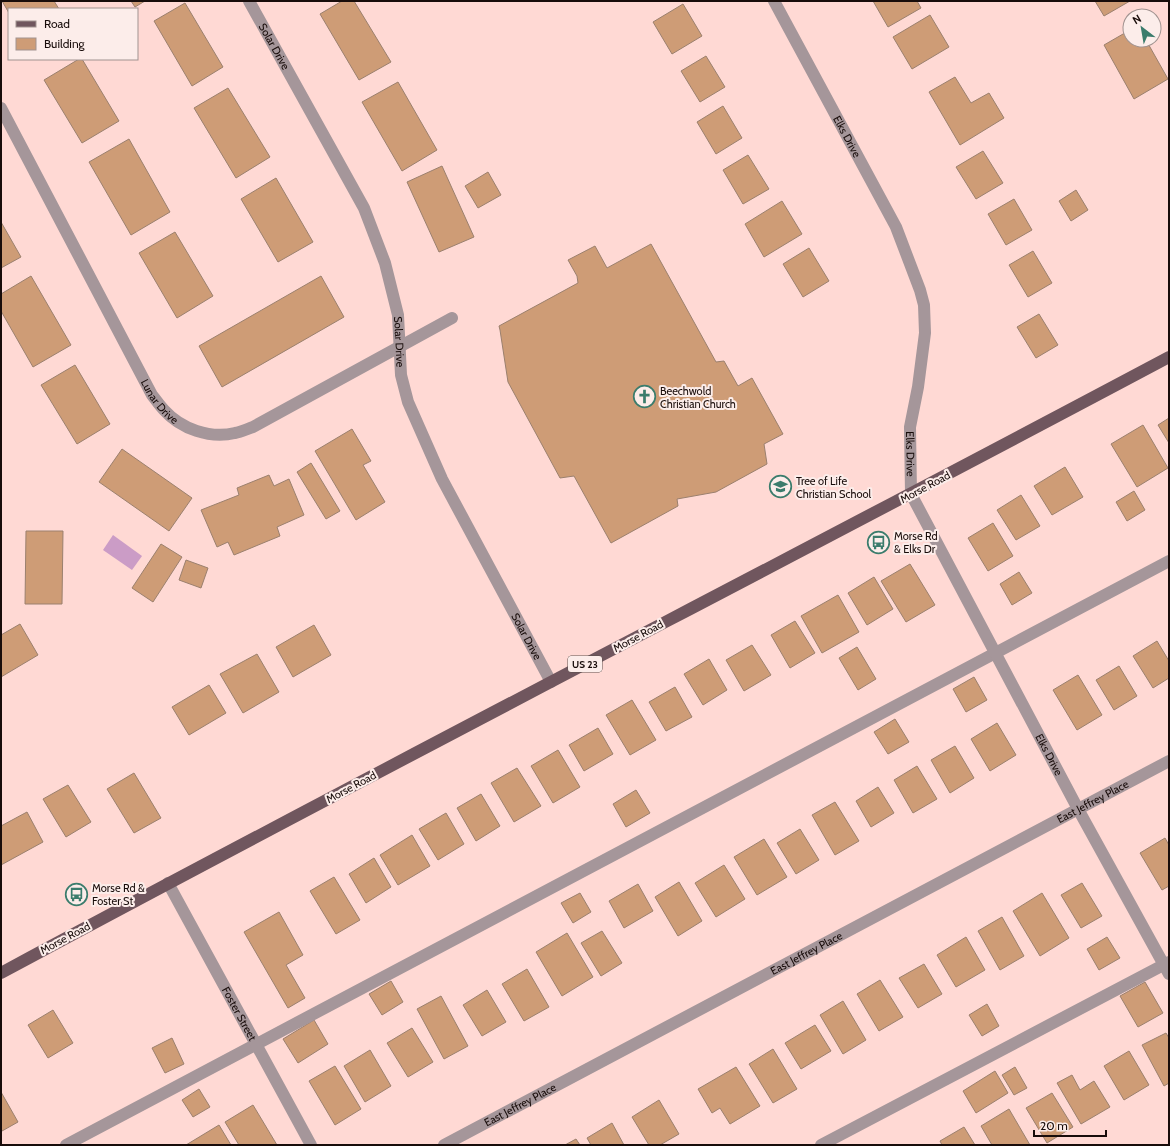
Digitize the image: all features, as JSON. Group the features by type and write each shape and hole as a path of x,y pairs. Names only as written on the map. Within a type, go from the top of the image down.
{"main road":[{"name":"Morse Road","path":"1,973 168,883 911,494 1169,357"}],"street":[{"name":"Solar Drive","path":"249,1 364,208 385,263 398,315 401,376 408,402 436,465 463,519 551,682"},
{"name":"Elks Drive","path":"774,1 896,227 920,290 924,305 925,333 918,387 910,426 911,494 994,654 1167,967"},
{"name":"Lunar Drive","path":"1,108 152,396 164,411 180,424 199,432 216,435 235,433 253,427 452,318"},
{"path":"66,1145 1169,561"},
{"name":"East Jeffrey Place","path":"444,1145 1169,761"},
{"name":"Foster Street","path":"168,883 311,1145"},
{"path":"821,1145 1167,967"}],"shaded area":[{"path":"113,535 142,556 132,570 103,550"}],"building":[{"path":"2,1 54,1 58,8 8,8 8,11"},
{"path":"131,1 145,1 135,7"},
{"path":"342,1 354,1 391,62 359,80 320,14"},
{"path":"873,1 917,1 921,8 888,27"},
{"path":"1095,1 1130,1 1104,16"},
{"path":"185,3 223,67 192,86 154,21"},
{"path":"683,4 702,36 672,54 653,22"},
{"path":"930,15 949,47 912,69 893,37"},
{"path":"1122,35 1122,48 1151,48 1168,79 1134,99 1104,45"},
{"path":"706,56 725,87 700,102 681,71"},
{"path":"77,60 83,60 119,121 82,143 44,80"},
{"path":"955,77 971,103 989,93 1004,118 960,145 929,92"},
{"path":"398,82 437,150 402,171 362,102"},
{"path":"228,88 270,157 236,178 194,108"},
{"path":"723,106 742,138 716,154 697,122"},
{"path":"129,139 170,212 131,235 89,162"},
{"path":"983,151 1003,183 976,199 956,167"},
{"path":"748,155 769,189 743,204 723,170"},
{"path":"442,166 474,237 439,252 407,182"},
{"path":"488,172 501,195 478,208 465,186"},
{"path":"276,178 313,242 278,262 241,199"},
{"path":"1076,190 1088,210 1071,221 1059,201"},
{"path":"1014,199 1032,230 1006,245 988,214"},
{"path":"782,201 802,234 764,257 745,224"},
{"path":"1,222 21,257 1,268"},
{"path":"175,232 213,296 177,318 139,253"},
{"name":"Beechwold Christian Church","path":"651,244 716,362 724,361 738,386 752,378 783,434 764,444 767,464 716,492 677,499 678,506 611,543 574,476 560,478 508,382 499,326 578,283 577,276 568,260 595,246 607,268"},
{"path":"809,248 829,281 803,297 783,264"},
{"path":"1033,251 1052,283 1028,297 1009,265"},
{"path":"31,276 71,345 33,367 1,311 1,294"},
{"path":"321,276 344,317 222,387 199,346"},
{"path":"1039,314 1058,345 1036,358 1017,327"},
{"path":"75,365 110,424 77,444 41,385"},
{"path":"1169,418 1169,443 1158,425"},
{"path":"1143,425 1168,468 1137,487 1111,444"},
{"path":"352,429 371,461 363,465 385,502 356,520 315,451"},
{"path":"122,449 192,498 169,531 99,482"},
{"path":"311,463 340,511 326,519 297,472"},
{"path":"1065,467 1083,497 1052,515 1034,486"},
{"path":"269,475 274,486 289,479 304,515 277,527 280,536 234,555 228,542 217,547 201,510 239,495 237,488"},
{"path":"1134,491 1145,510 1127,521 1116,502"},
{"path":"1021,495 1040,526 1016,540 997,510"},
{"path":"993,523 1013,556 988,571 968,538"},
{"path":"26,531 63,531 62,604 25,604"},
{"path":"161,544 182,557 153,602 132,588"},
{"path":"186,560 208,568 201,588 179,580"},
{"path":"910,564 935,605 906,622 881,581"},
{"path":"1019,572 1032,593 1012,605 1000,584"},
{"path":"874,577 893,609 867,625 848,593"},
{"path":"838,595 859,632 822,653 801,616"},
{"path":"795,621 815,653 790,668 771,635"},
{"path":"20,624 38,655 1,677 1,635"},
{"path":"314,625 331,655 293,677 276,647"},
{"path":"1157,641 1169,661 1169,678 1153,688 1133,656"},
{"path":"752,645 771,675 744,691 726,660"},
{"path":"857,647 876,679 858,690 839,658"},
{"path":"257,654 279,692 243,713 220,674"},
{"path":"709,659 727,690 703,705 684,674"},
{"path":"1119,666 1137,696 1114,710 1096,680"},
{"path":"1078,675 1102,715 1077,730 1053,690"},
{"path":"974,677 987,700 966,712 953,689"},
{"path":"209,685 226,713 189,735 172,707"},
{"path":"675,687 692,717 666,731 649,702"},
{"path":"632,700 656,740 630,755 606,715"},
{"path":"895,719 909,742 888,754 874,732"},
{"path":"997,723 1016,755 990,771 971,739"},
{"path":"598,728 613,754 584,771 569,745"},
{"path":"955,746 974,778 950,793 931,760"},
{"path":"558,750 580,787 553,803 531,766"},
{"path":"917,766 937,799 913,813 894,780"},
{"path":"517,768 541,806 514,822 491,783"},
{"path":"134,773 161,818 134,833 107,789"},
{"path":"68,785 91,822 66,837 43,799"},
{"path":"878,787 894,813 871,827 856,801"},
{"path":"636,790 650,813 626,827 613,804"},
{"path":"481,794 500,826 476,841 457,808"},
{"path":"835,802 859,841 835,855 812,815"},
{"path":"27,812 43,842 1,865 1,826"},
{"path":"446,813 464,844 438,860 419,829"},
{"path":"800,829 819,860 796,874 777,843"},
{"path":"412,835 430,866 398,885 380,855"},
{"path":"1165,838 1169,845 1169,886 1162,890 1140,853"},
{"path":"764,839 787,877 757,895 734,857"},
{"path":"374,858 391,887 366,903 349,874"},
{"path":"724,865 745,899 716,917 695,883"},
{"path":"334,877 360,920 336,934 310,891"},
{"path":"679,882 702,921 678,936 655,897"},
{"path":"1082,883 1102,916 1081,928 1061,895"},
{"path":"638,884 653,911 624,928 609,901"},
{"path":"580,893 591,912 573,923 561,903"},
{"path":"1042,893 1069,938 1040,956 1013,911"},
{"path":"279,912 303,955 286,965 305,998 288,1008 244,932"},
{"path":"1002,917 1024,956 1000,970 978,931"},
{"path":"602,931 622,963 601,976 581,943"},
{"path":"567,933 593,977 562,996 536,952"},
{"path":"966,937 985,970 956,987 937,955"},
{"path":"1107,937 1120,958 1099,970 1087,949"},
{"path":"924,964 942,994 918,1008 899,978"},
{"path":"527,969 549,1007 524,1021 502,984"},
{"path":"880,980 903,1017 879,1031 857,994"},
{"path":"391,981 403,1002 382,1015 369,994"},
{"path":"1145,982 1163,1013 1138,1027 1120,996"},
{"path":"487,990 506,1022 482,1036 463,1005"},
{"path":"441,996 468,1046 444,1059 417,1009"},
{"path":"843,1001 866,1040 843,1054 820,1015"},
{"path":"987,1004 999,1026 982,1036 969,1015"},
{"path":"53,1010 73,1043 48,1058 28,1025"},
{"path":"314,1020 328,1044 298,1063 283,1039"},
{"path":"815,1025 831,1051 801,1069 785,1043"},
{"path":"412,1028 433,1062 408,1077 387,1043"},
{"path":"1166,1033 1169,1038 1169,1083 1164,1086 1142,1045"},
{"path":"172,1038 184,1064 165,1073 152,1048"},
{"path":"773,1049 797,1089 773,1103 749,1064"},
{"path":"370,1050 391,1086 365,1102 344,1066"},
{"path":"1129,1051 1149,1085 1124,1100 1104,1066"},
{"path":"335,1066 361,1109 335,1125 309,1081"},
{"path":"736,1067 760,1106 730,1124 720,1108 712,1113 698,1089"},
{"path":"1015,1067 1027,1088 1014,1095 1002,1075"},
{"path":"995,1071 1008,1093 976,1113 963,1091"},
{"path":"1072,1075 1080,1090 1094,1081 1110,1107 1081,1124 1057,1083"},
{"path":"199,1089 210,1107 193,1117 182,1100"},
{"path":"1,1092 18,1122 2,1131 1,1129"},
{"path":"1052,1093 1073,1127 1047,1143 1026,1108"},
{"path":"659,1100 679,1134 660,1145 649,1145 632,1117"},
{"path":"253,1105 277,1145 239,1145 225,1122"},
{"path":"1009,1109 1030,1145 992,1145 981,1126"},
{"path":"612,1123 624,1145 591,1145 587,1138"},
{"path":"219,1125 231,1145 186,1145"},
{"path":"964,1127 975,1145 942,1145 940,1141"},
{"path":"576,1139 580,1145 565,1145"}],"place":[{"name":"Beechwold Christian Church","path":"645,397"},
{"name":"Tree of Life Christian School","path":"781,487"},
{"name":"Morse Rd & Elks Dr","path":"878,542"},
{"name":"Morse Rd & Foster St","path":"76,894"}]}
